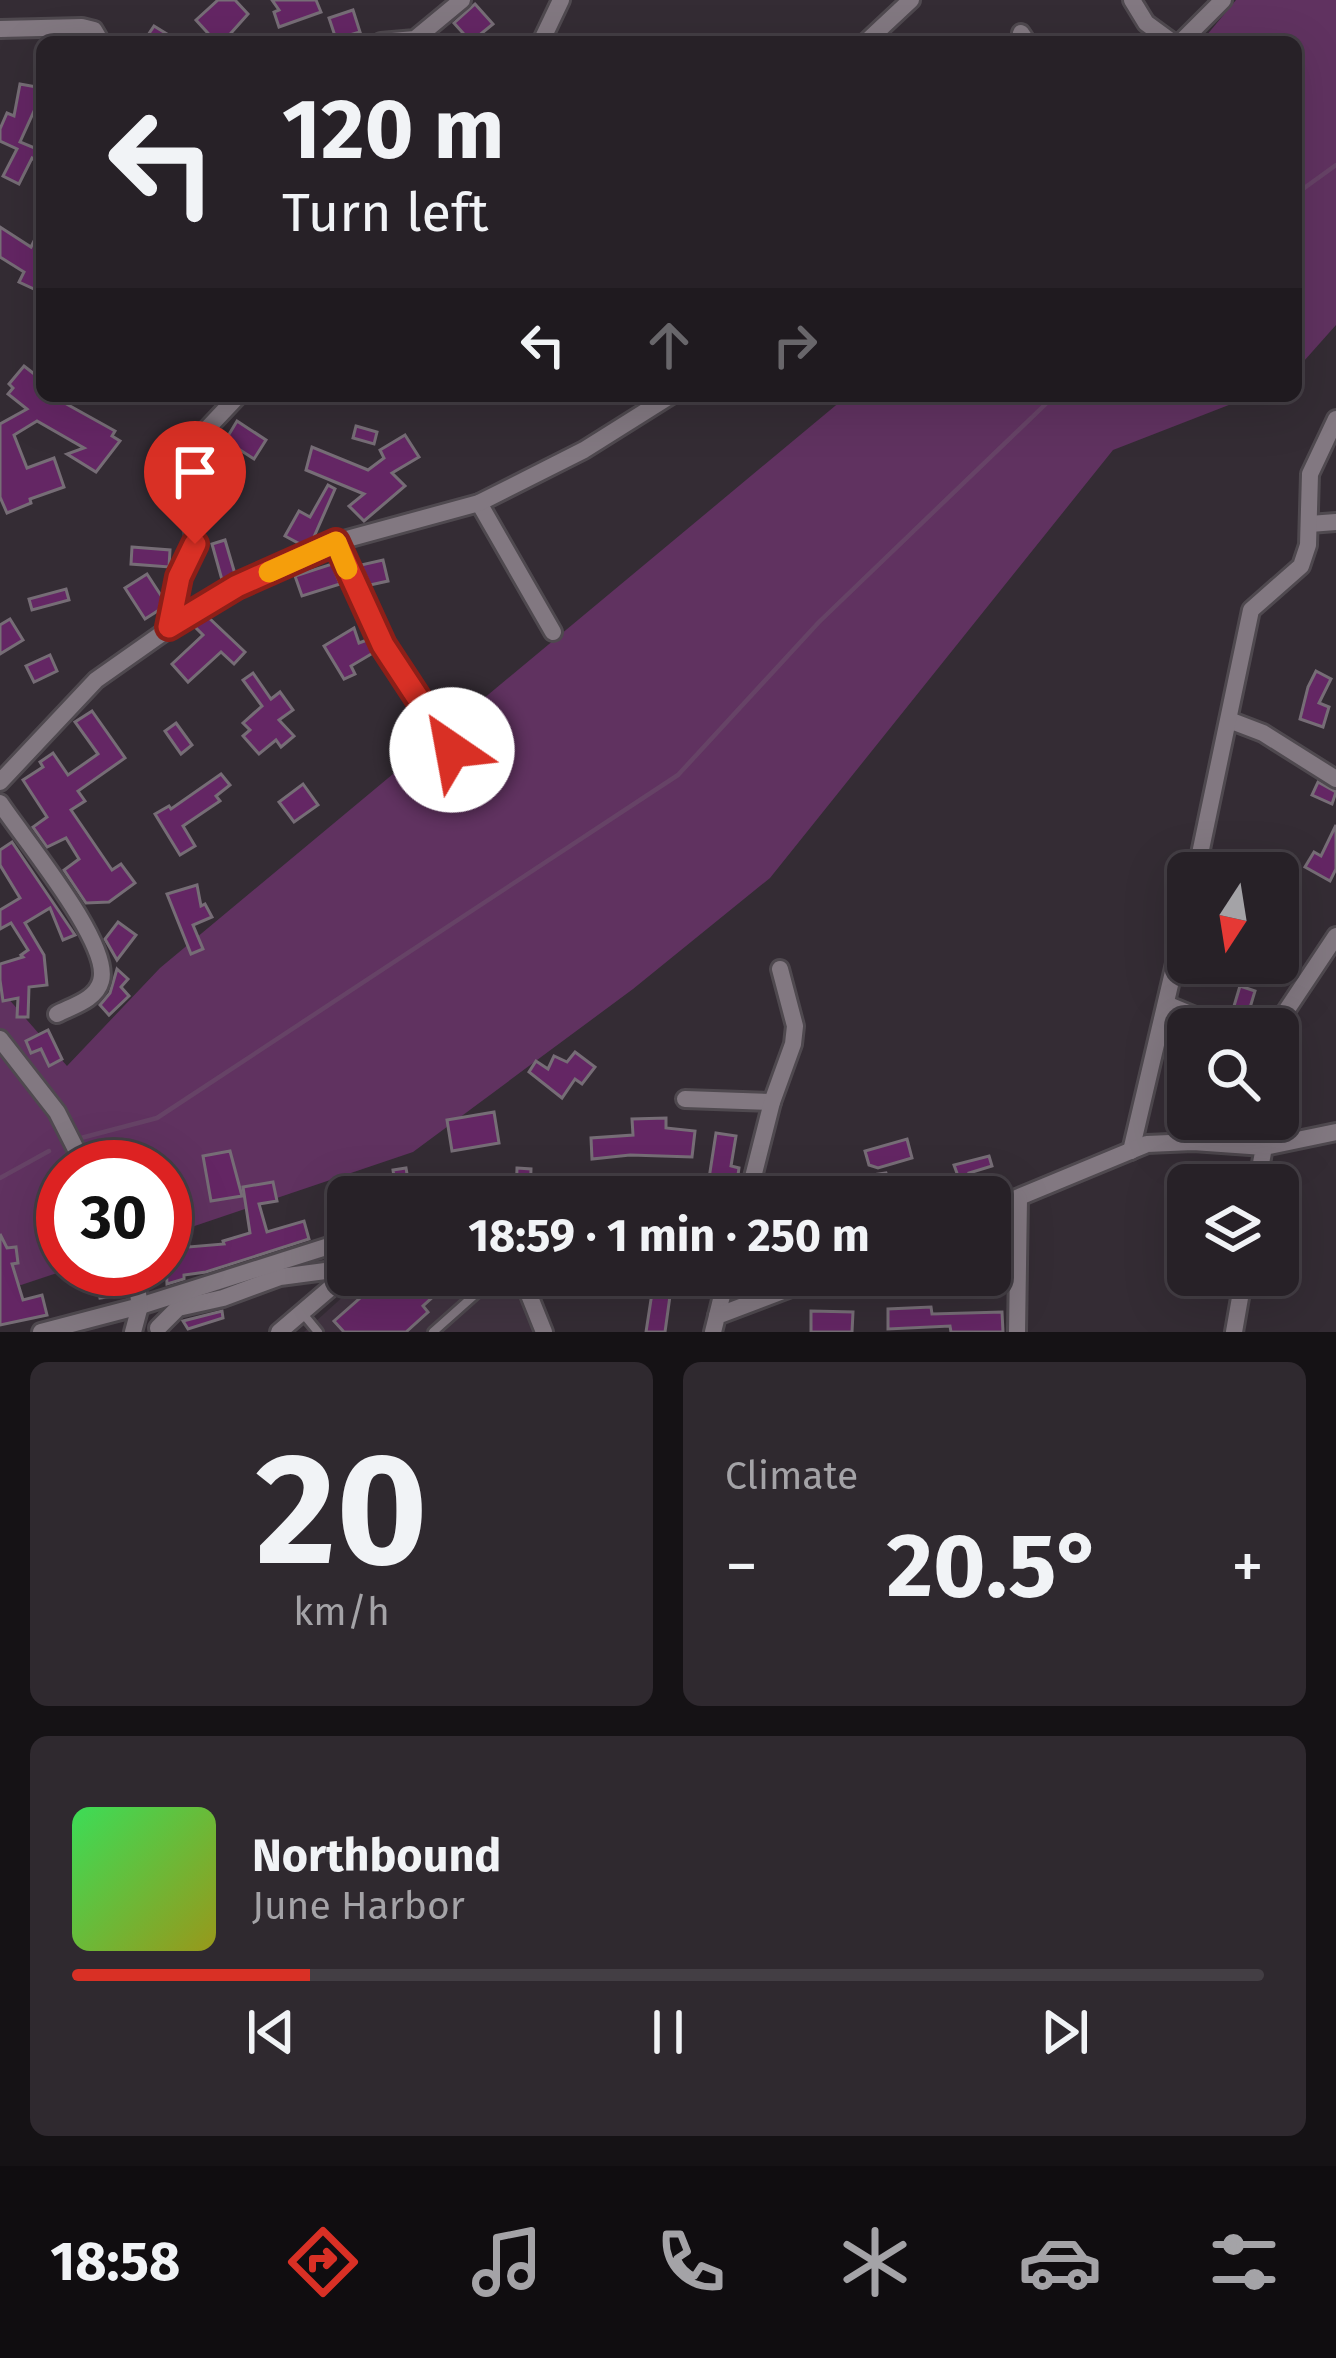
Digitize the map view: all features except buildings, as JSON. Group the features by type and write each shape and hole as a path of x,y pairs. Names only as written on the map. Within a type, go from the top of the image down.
{"street":[{"path":"421,36 462,0"},
{"path":"544,36 561,0"},
{"path":"872,36 911,0"},
{"path":"1132,0 1146,23 1167,36"},
{"path":"1183,36 1223,0"},
{"path":"0,29 82,27 98,36"},
{"path":"169,627 179,577 195,544 182,465 186,451 232,402"},
{"path":"1,780 96,680 169,627 237,586 336,542 479,503 584,450 660,402"},
{"path":"1200,852 1251,610 1300,566 1310,524 1310,474 1336,419"},
{"path":"479,503 553,632"},
{"path":"1310,524 1336,522"},
{"path":"336,542 383,645 452,750"},
{"path":"1228,720 1263,733 1336,779"},
{"path":"0,803 88,928 100,958 101,981 92,997 57,1014"},
{"path":"1288,1008 1336,936"},
{"path":"753,1176 793,1044 795,1025 780,969"},
{"path":"1131,1151 1171,984"},
{"path":"1166,1004 1176,1008"},
{"path":"0,1039 57,1112 71,1140"},
{"path":"685,1099 772,1102"},
{"path":"1011,1201 1148,1144 1264,1147 1336,1132"},
{"path":"1261,1164 1264,1147"},
{"path":"1017,1332 1019,1198"},
{"path":"41,1332 327,1247"},
{"path":"140,1306 160,1330 178,1308 224,1298 280,1277 327,1272"},
{"path":"279,1332 327,1290"},
{"path":"133,1332 138,1296"},
{"path":"529,1296 544,1332"},
{"path":"715,1324 778,1296"},
{"path":"1234,1332 1240,1296"}],"lane":[{"path":"433,1332 473,1296"},
{"path":"302,1313 318,1332"}],"shaded area":[{"path":"1236,0 1336,0 1336,325 1302,363 1302,36 1206,36"},
{"path":"840,402 1237,402 1113,450 770,878 633,989 413,1152 342,1176 327,1176 327,1181 192,1227 192,1140 36,1140 36,1280 21,1285 0,1280 0,989 67,1066 160,968"},
{"path":"344,1296 520,1296 534,1332 304,1332"}],"waterway":[{"path":"1302,190 1336,165"},
{"path":"81,1138 157,1118 678,775 819,622 1048,402"},
{"path":"0,1178 36,1158"}],"slow traffic":[{"path":"269,572 336,542 347,569"}],"route":[{"path":"195,544 179,577 169,627 211,599 336,542 383,645 452,750"}]}
